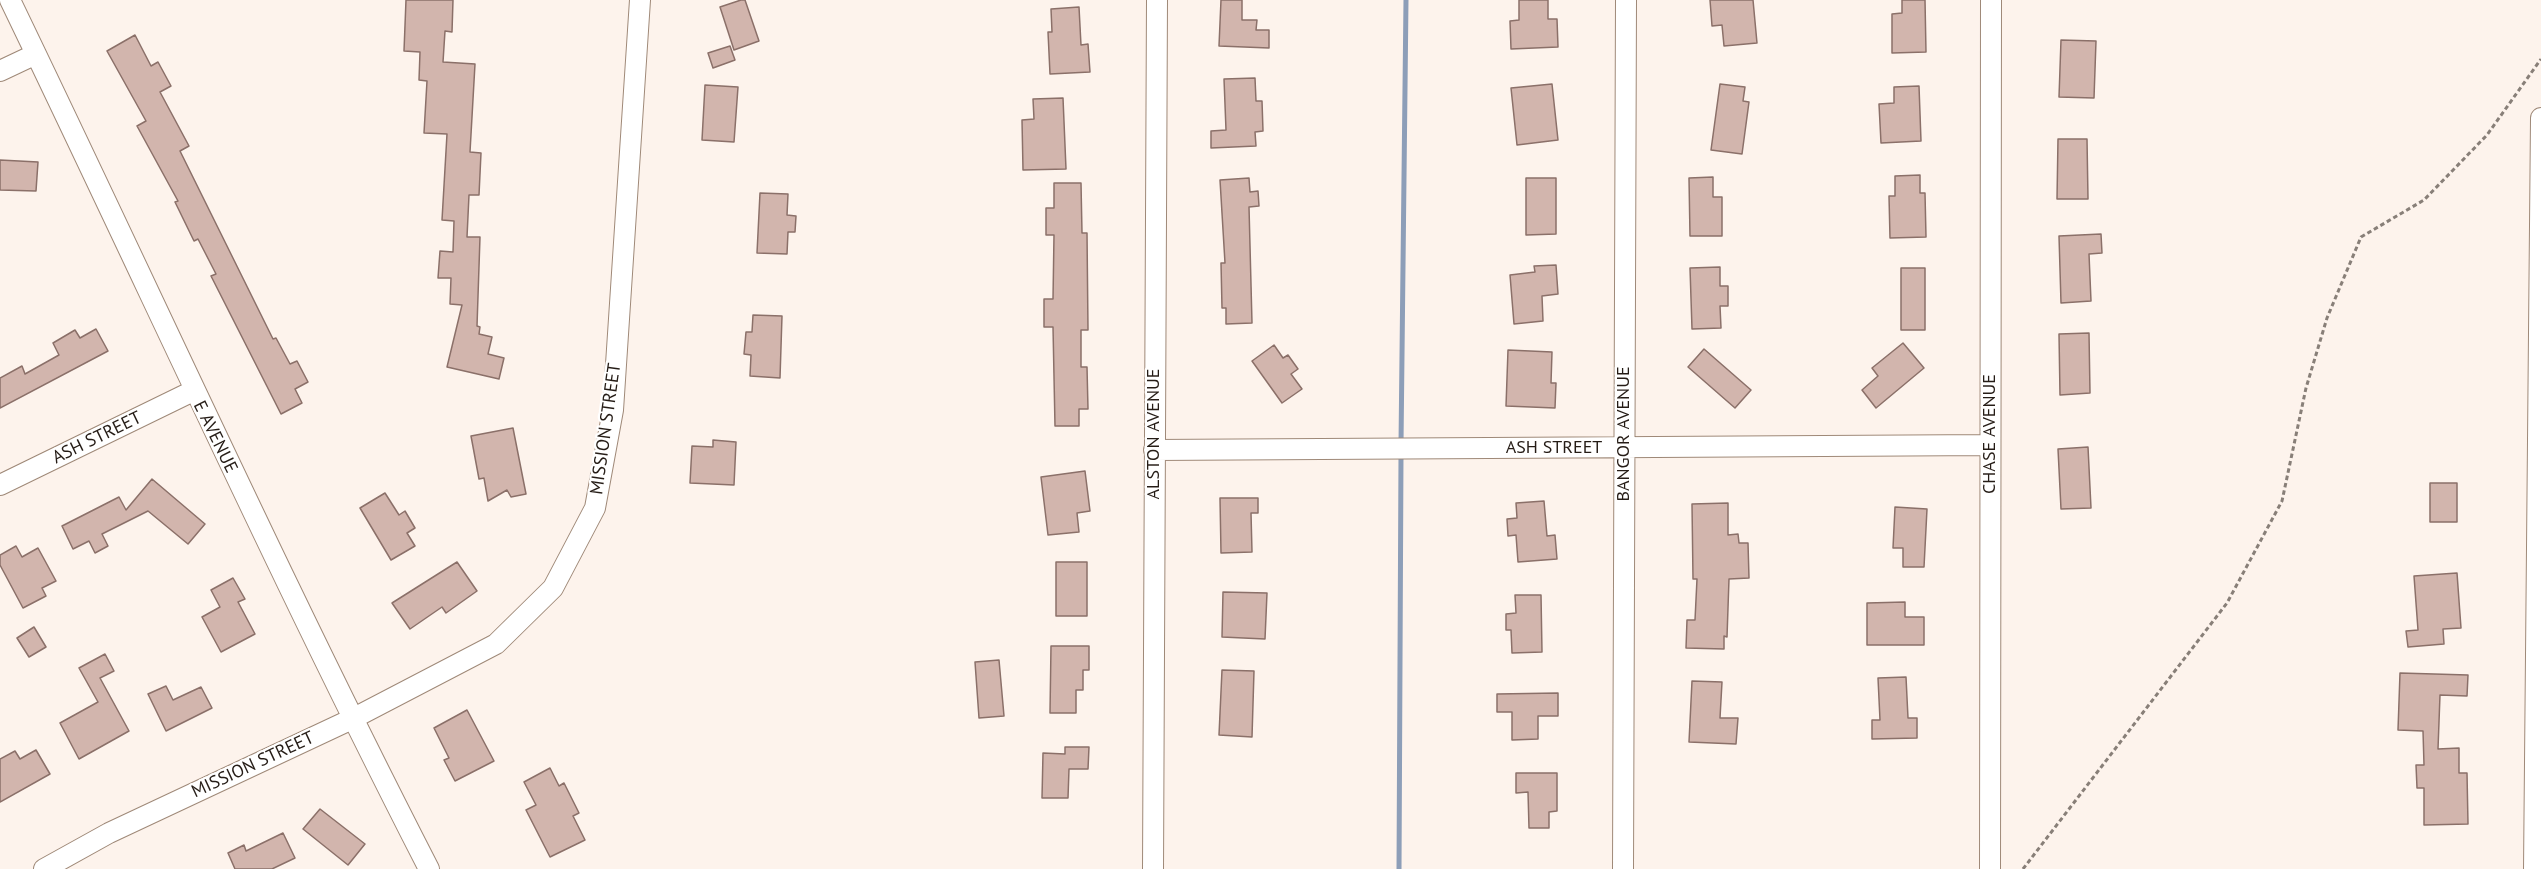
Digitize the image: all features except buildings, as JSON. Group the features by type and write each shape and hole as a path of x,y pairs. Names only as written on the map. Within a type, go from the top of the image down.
{"street":[{"name":"E AVENUE","path":"10,0 193,391 352,719 429,869"},
{"name":"MISSION STREET","path":"44,869 109,833 352,719 496,644 553,588 595,508 613,410 640,0"},
{"name":"ALSTON AVENUE","path":"1153,869 1157,0"},
{"name":"BANGOR AVENUE","path":"1623,869 1626,0"},
{"name":"CHASE AVENUE","path":"1990,869 1991,0"},
{"path":"0,71 36,54"},
{"path":"2534,869 2540,509 2541,118"},
{"name":"ASH STREET","path":"0,485 193,391"},
{"name":"ASH STREET","path":"1154,450 1990,445"}],"path":[{"path":"2023,869 2227,603 2282,501 2306,388 2327,318 2361,237 2424,200 2487,135 2541,59"}],"waterway":[{"path":"1401,444 1406,0"},
{"path":"1399,869 1401,454"}]}
